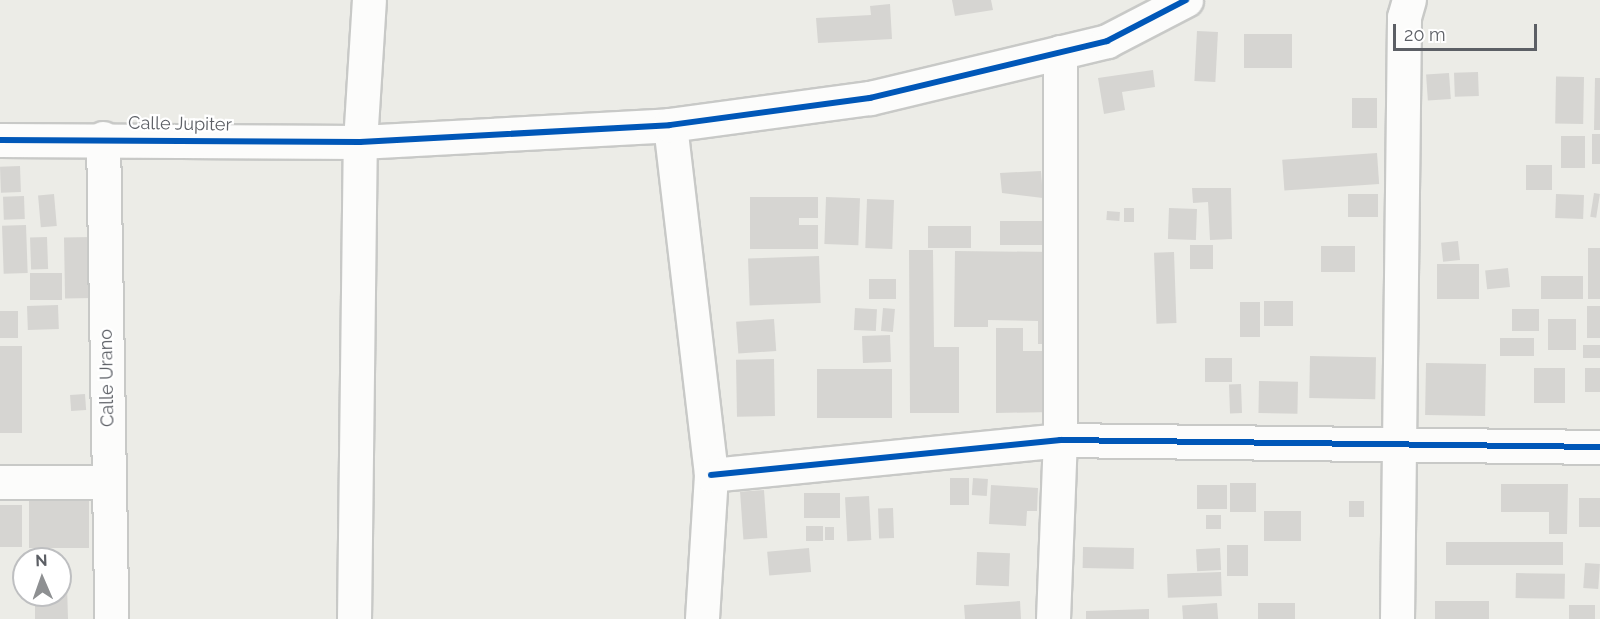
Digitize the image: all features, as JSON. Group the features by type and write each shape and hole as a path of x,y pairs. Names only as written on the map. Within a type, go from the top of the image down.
{"street":[{"path":"354,619 360,142 369,0"},
{"name":"Calle Jupiter","path":"0,140 103,138 360,142 670,125 870,98 1107,41 1186,0"},
{"path":"1397,619 1404,17 1409,0"},
{"path":"1053,619 1060,440 1060,52"},
{"path":"670,125 711,475 702,619"},
{"name":"Calle Urano","path":"103,138 111,619"},
{"path":"711,475 1060,440 1600,447"},
{"path":"0,482 108,482"}],"building":[{"path":"952,0 991,0 993,10 955,16"},
{"path":"890,4 892,39 818,43 816,18 871,15 870,6"},
{"path":"1197,31 1218,32 1215,82 1194,81"},
{"path":"1244,34 1292,34 1292,68 1244,68"},
{"path":"1153,70 1155,87 1122,92 1125,110 1104,114 1098,78"},
{"path":"1478,72 1479,96 1455,97 1454,73"},
{"path":"1449,73 1451,99 1428,101 1426,75"},
{"path":"1556,77 1584,77 1583,124 1555,124"},
{"path":"1595,78 1600,78 1600,130 1594,130"},
{"path":"1352,98 1377,98 1377,128 1352,128"},
{"path":"1592,134 1600,134 1600,164 1592,164"},
{"path":"1561,136 1585,136 1585,168 1561,168"},
{"path":"1377,153 1379,184 1284,191 1282,160"},
{"path":"1526,165 1552,165 1552,190 1526,190"},
{"path":"20,166 21,192 1,193 0,167"},
{"path":"1041,171 1043,198 1002,193 1000,173"},
{"path":"1192,188 1231,188 1232,239 1210,240 1208,202 1193,203"},
{"path":"1594,193 1600,194 1596,218 1590,217"},
{"path":"54,194 57,226 41,227 38,195"},
{"path":"1348,194 1378,194 1378,217 1348,217"},
{"path":"1556,194 1584,195 1583,219 1555,218"},
{"path":"24,196 25,219 4,220 3,197"},
{"path":"750,197 818,197 818,218 799,218 799,225 818,225 818,249 750,249"},
{"path":"826,197 860,198 858,245 824,244"},
{"path":"867,199 894,200 892,249 865,248"},
{"path":"1124,208 1134,208 1134,222 1124,222"},
{"path":"1169,208 1197,209 1196,240 1168,239"},
{"path":"1107,211 1120,212 1119,221 1106,220"},
{"path":"1000,221 1047,221 1047,245 1000,245"},
{"path":"26,225 28,273 4,274 2,226"},
{"path":"928,226 971,226 971,248 928,248"},
{"path":"47,237 48,269 31,270 30,238"},
{"path":"64,237 92,237 93,298 65,298"},
{"path":"1458,241 1460,260 1443,262 1441,243"},
{"path":"1190,245 1213,245 1213,269 1190,269"},
{"path":"1321,246 1355,246 1355,272 1321,272"},
{"path":"1588,248 1600,248 1600,299 1588,299"},
{"path":"909,250 933,250 934,347 959,347 959,413 910,413"},
{"path":"955,251 1055,252 1053,344 1038,344 1038,321 988,320 988,327 954,327"},
{"path":"1174,252 1176,323 1156,324 1154,253"},
{"path":"819,256 821,303 750,305 748,258"},
{"path":"1437,264 1479,264 1479,299 1437,299"},
{"path":"1508,268 1510,287 1487,289 1485,270"},
{"path":"30,273 62,273 62,300 30,300"},
{"path":"1541,276 1583,276 1583,299 1541,299"},
{"path":"869,279 896,279 896,299 869,299"},
{"path":"1264,301 1293,301 1293,326 1264,326"},
{"path":"1240,302 1260,302 1260,337 1240,337"},
{"path":"58,305 59,329 28,330 27,306"},
{"path":"1587,306 1600,306 1600,338 1587,338"},
{"path":"855,308 877,309 876,331 854,330"},
{"path":"883,308 895,309 893,332 881,331"},
{"path":"1512,309 1539,309 1539,331 1512,331"},
{"path":"0,311 18,311 18,338 0,338"},
{"path":"774,319 776,351 738,354 736,322"},
{"path":"1548,319 1576,319 1576,350 1548,350"},
{"path":"996,328 1023,328 1023,351 1053,351 1053,412 996,413"},
{"path":"890,335 891,362 863,363 862,336"},
{"path":"1500,338 1534,338 1534,356 1500,356"},
{"path":"1583,345 1600,345 1600,358 1583,358"},
{"path":"0,346 22,346 22,433 0,433"},
{"path":"1310,356 1376,357 1375,399 1309,398"},
{"path":"1205,358 1232,358 1232,382 1205,382"},
{"path":"774,359 775,416 737,417 736,360"},
{"path":"1426,363 1486,364 1485,416 1425,415"},
{"path":"1534,368 1565,368 1565,403 1534,403"},
{"path":"1585,368 1600,368 1600,392 1585,392"},
{"path":"817,369 892,369 892,418 817,418"},
{"path":"1259,381 1298,382 1297,414 1258,413"},
{"path":"1229,384 1241,384 1242,413 1230,413"},
{"path":"85,394 86,410 71,411 70,395"},
{"path":"950,478 969,478 969,505 950,505"},
{"path":"973,478 988,479 987,496 972,495"},
{"path":"1230,483 1256,483 1256,512 1230,512"},
{"path":"1501,484 1568,484 1567,534 1549,534 1549,512 1501,512"},
{"path":"991,485 1038,488 1037,511 1027,511 1026,526 989,524"},
{"path":"1197,485 1227,485 1227,509 1197,509"},
{"path":"764,490 767,538 743,540 740,492"},
{"path":"804,493 840,493 840,518 804,518"},
{"path":"29,495 89,495 89,548 29,547"},
{"path":"869,496 871,540 847,541 845,497"},
{"path":"1579,498 1600,498 1600,527 1579,527"},
{"path":"1349,501 1364,501 1364,517 1349,517"},
{"path":"0,505 22,505 22,547 0,547"},
{"path":"893,508 894,538 879,539 878,509"},
{"path":"1264,511 1301,511 1301,541 1264,541"},
{"path":"1206,515 1221,515 1221,529 1206,529"},
{"path":"806,526 823,526 823,541 806,541"},
{"path":"825,527 834,527 834,540 825,540"},
{"path":"1446,542 1563,542 1563,565 1446,565"},
{"path":"1227,545 1248,545 1248,576 1227,576"},
{"path":"1083,547 1134,548 1134,569 1083,568"},
{"path":"809,548 811,572 769,576 767,552"},
{"path":"1220,548 1221,570 1197,571 1196,549"},
{"path":"977,552 1010,553 1009,586 976,585"},
{"path":"1585,563 1600,564 1598,589 1583,588"},
{"path":"1221,572 1222,596 1168,598 1167,574"},
{"path":"1516,573 1565,574 1565,599 1516,598"},
{"path":"1020,601 1021,619 965,619 964,605"},
{"path":"1435,601 1489,601 1489,619 1435,619"},
{"path":"1217,603 1218,619 1183,619 1182,605"},
{"path":"1258,603 1295,603 1295,619 1258,619"},
{"path":"1569,605 1595,605 1595,619 1569,619"},
{"path":"35,607 68,607 68,619 35,619"},
{"path":"1149,609 1149,619 1086,619 1086,611"}],"cycle path":[{"path":"0,140 360,142 670,125 870,98 1107,41 1186,0"},
{"path":"711,475 1060,440 1600,447"}]}
